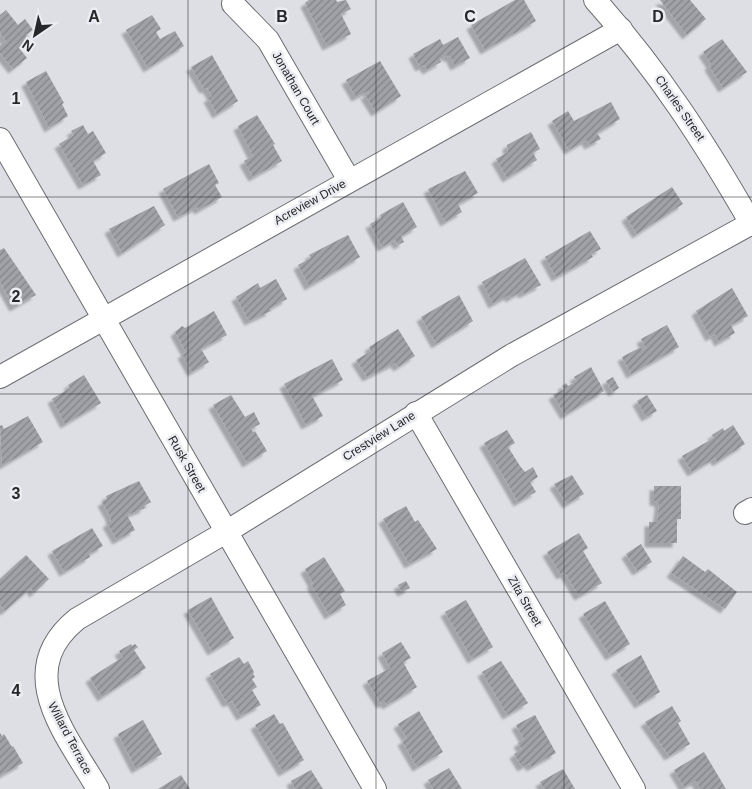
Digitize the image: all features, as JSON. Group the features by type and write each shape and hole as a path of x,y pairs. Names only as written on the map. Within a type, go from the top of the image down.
{"street":[{"name":"Charles Street","path":"595,0 621,29 662,81 694,127 752,224"},
{"name":"Jonathan Court","path":"233,4 268,40 349,180"},
{"name":"Acreview Drive","path":"0,377 621,29"},
{"name":"Rusk Street","path":"0,138 375,789"},
{"name":"Crestview Lane","path":"46,686 47,665 52,648 67,627 77,619 226,532 512,355 752,224"},
{"name":"Zita Street","path":"416,413 634,789"},
{"name":"Willard Terrace","path":"46,686 51,708 98,789"}],"building":[{"path":"309,0 336,0 337,2 346,0 351,9 341,14 351,34 327,46 305,3"},
{"path":"515,0 524,0 536,21 485,50 471,25"},
{"path":"660,0 690,0 706,19 687,35"},
{"path":"6,10 18,25 25,19 33,30 26,35 30,40 19,48 27,58 13,69 0,53 0,46 6,41 0,33 0,15"},
{"path":"152,15 161,29 156,32 160,39 175,31 184,46 148,68 126,30"},
{"path":"458,37 470,58 455,66 450,56 448,58 447,55 440,59 441,62 427,70 424,65 420,67 413,54 440,39 443,45"},
{"path":"722,39 747,72 723,88 709,66 711,64 703,52"},
{"path":"212,55 238,101 217,114 208,98 212,96 207,88 204,89 191,67"},
{"path":"380,61 401,96 376,112 365,95 369,93 368,91 356,97 346,80"},
{"path":"46,71 64,103 62,104 68,116 49,128 26,82"},
{"path":"611,102 620,119 597,133 601,139 589,145 586,140 569,150 552,121 568,111 574,121"},
{"path":"257,115 275,144 273,145 282,161 253,177 244,161 253,156 238,126"},
{"path":"83,125 88,134 93,131 106,153 93,161 101,175 83,185 59,144 74,135 71,131"},
{"path":"531,132 540,149 533,153 537,160 507,178 496,159 508,152 507,145"},
{"path":"209,164 219,183 215,185 222,197 199,210 197,207 178,217 163,189"},
{"path":"465,171 478,193 458,204 462,212 445,222 428,189"},
{"path":"672,187 683,204 637,234 626,217"},
{"path":"403,202 417,227 401,236 404,242 398,245 395,240 382,247 370,224 381,218 380,215"},
{"path":"154,206 165,225 122,253 109,229"},
{"path":"590,231 601,249 591,254 593,257 556,277 545,257"},
{"path":"348,235 360,257 309,286 298,265 311,258 309,255"},
{"path":"4,248 36,295 14,307 0,282 0,250"},
{"path":"525,258 541,285 523,294 522,291 510,298 509,295 493,304 482,282"},
{"path":"276,279 287,299 269,309 271,311 249,321 236,297 258,283 260,288"},
{"path":"732,288 748,316 731,325 735,333 719,342 715,334 710,337 696,311"},
{"path":"459,295 473,321 436,344 421,317"},
{"path":"214,311 227,335 201,349 209,362 192,372 182,354 186,352 175,332 182,326 185,328"},
{"path":"667,325 679,347 631,374 622,357 641,347 642,350 646,348 641,339"},
{"path":"398,329 415,356 398,367 395,363 367,377 356,360 371,351 369,347"},
{"path":"332,359 343,380 312,396 323,416 306,425 284,384"},
{"path":"591,367 604,391 565,415 553,395 564,389 562,386 566,383 568,386 577,381 574,377"},
{"path":"84,375 101,403 65,424 52,399 70,388 68,385"},
{"path":"613,377 619,388 613,392 606,381"},
{"path":"231,395 245,417 254,412 260,424 251,429 253,432 255,431 267,451 247,463 213,405"},
{"path":"647,395 657,411 646,417 637,401"},
{"path":"28,416 43,442 2,466 0,426 2,425 4,429"},
{"path":"733,425 745,444 717,462 715,458 692,472 682,456 714,438 712,435 723,428 724,431"},
{"path":"507,430 515,443 508,447 520,466 525,472 533,467 538,477 530,482 536,492 518,502 484,443"},
{"path":"572,475 584,494 567,504 554,484"},
{"path":"139,481 151,502 144,506 145,508 127,515 135,530 117,540 107,523 111,521 110,516 102,502 107,499 106,496"},
{"path":"654,486 681,486 681,519 677,519 677,543 649,543 649,522 657,522 659,506 659,502 654,501"},
{"path":"406,506 415,522 418,520 437,549 409,564 383,519"},
{"path":"92,528 103,546 89,554 90,557 64,572 52,551"},
{"path":"579,533 588,548 583,551 602,583 579,596 565,573 561,575 547,552"},
{"path":"641,544 652,562 637,571 626,554"},
{"path":"26,555 49,579 34,593 31,588 5,611 0,605 0,579"},
{"path":"683,556 705,572 708,569 737,592 725,609 671,573"},
{"path":"324,557 345,591 340,594 346,605 329,615 311,584 313,583 305,569"},
{"path":"406,581 410,588 402,592 398,585"},
{"path":"211,597 234,638 212,651 188,610"},
{"path":"466,600 493,647 472,659 445,612"},
{"path":"605,601 630,644 610,656 583,614"},
{"path":"401,642 411,658 403,662 417,687 387,705 385,702 381,704 367,681 390,668 382,653"},
{"path":"131,644 132,646 135,644 138,647 134,650 146,668 102,697 90,678 123,657 119,651"},
{"path":"641,655 660,692 639,704 616,670"},
{"path":"239,657 244,664 248,661 254,672 255,677 252,679 257,687 252,690 261,705 241,716 232,701 227,703 210,674"},
{"path":"501,661 528,703 507,715 482,672"},
{"path":"672,706 681,721 678,723 690,744 669,756 645,722"},
{"path":"419,711 443,752 417,767 402,741 407,738 398,724"},
{"path":"274,714 280,724 283,723 304,760 283,772 255,725"},
{"path":"535,715 556,753 531,767 529,763 522,767 514,754 522,749 518,743 524,739 516,725"},
{"path":"143,720 162,754 136,769 118,734"},
{"path":"0,733 2,736 4,734 23,763 0,776"},
{"path":"704,752 726,789 700,789 696,781 684,787 674,770"},
{"path":"449,768 462,789 433,789 428,780"},
{"path":"563,769 575,789 544,789 540,782"},
{"path":"311,770 323,789 295,789 291,781"},
{"path":"181,775 190,789 158,789"}]}
